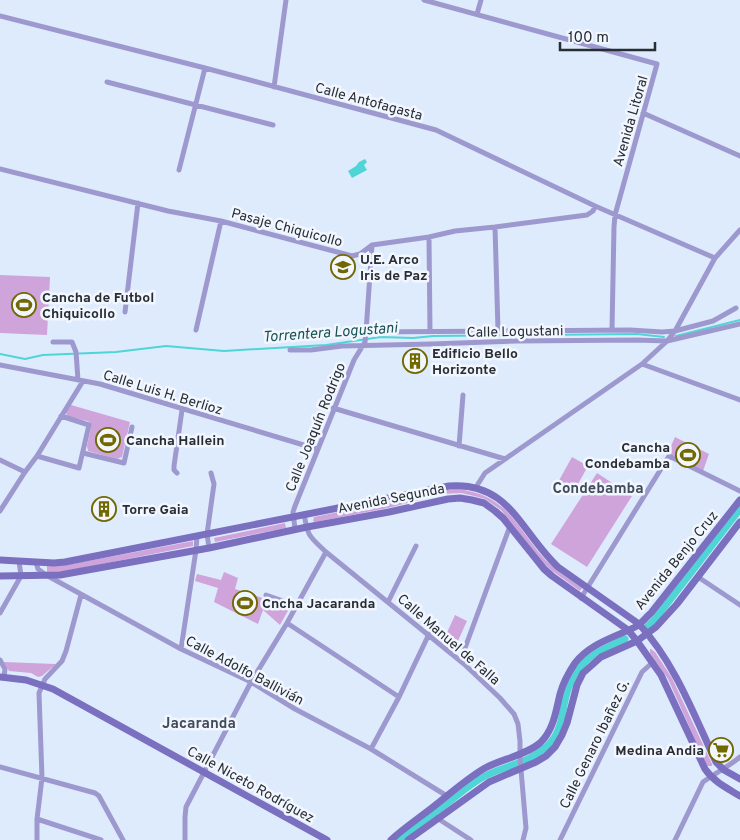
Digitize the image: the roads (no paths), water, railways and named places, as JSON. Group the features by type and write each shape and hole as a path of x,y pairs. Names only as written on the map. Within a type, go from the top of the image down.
{"main road":[{"name":"Avenida Segunda","path":"0,560 54,563 76,560 449,486 460,485 476,488 494,496 513,512 550,560 558,567 639,624 673,670 716,762 724,770 740,779"},
{"name":"Avenida Segunda","path":"0,576 60,575 209,548 448,499 460,498 484,503 510,526 544,569 628,630 661,674 704,769 715,781 740,796"},
{"name":"Avenida Benjo Cruz","path":"391,840 484,768 520,756 542,741 556,713 564,682 574,664 589,649 639,624 651,613 740,500"},
{"name":"Avenida Benjo Cruz","path":"408,840 489,782 546,756 555,748 567,723 577,684 584,673 601,658 637,641 656,627 677,604 740,522"},
{"name":"Calle Niceto Rodríguez","path":"2,677 26,680 52,689 327,840"}],"street":[{"path":"274,87 286,0"},
{"name":"Avenida Litoral","path":"424,0 657,64 615,215 612,330"},
{"path":"477,14 481,0"},
{"name":"Calle Antofagasta","path":"0,16 205,68 436,130 595,206 715,258"},
{"path":"179,170 205,68"},
{"path":"107,82 272,126"},
{"path":"643,113 740,156"},
{"name":"Pasaje Chiquicollo","path":"0,169 221,221 352,256 360,254 372,246 455,231 587,214 593,211 595,206"},
{"path":"125,312 138,203"},
{"path":"196,330 221,221"},
{"path":"495,227 498,330"},
{"path":"476,488 485,473 642,364 667,341 675,331 715,258 740,230"},
{"path":"429,237 430,331"},
{"name":"Calle Joaquín Rodrigo","path":"295,529 293,512 295,506 333,408 365,339 372,246"},
{"name":"Calle Logustani","path":"290,350 311,350 342,346 365,339 430,331 675,331 713,321 736,308"},
{"name":"Calle Logustani","path":"365,339 667,341 740,324"},
{"path":"0,511 37,456 81,381 72,342 53,342"},
{"path":"642,364 740,400"},
{"name":"Calle Luis H. Berlioz","path":"0,365 100,384 317,449"},
{"path":"460,446 463,395"},
{"path":"333,408 505,459"},
{"path":"177,473 174,470 174,466 182,410"},
{"path":"37,456 79,468 89,426 61,416"},
{"path":"83,453 124,463 132,427"},
{"path":"582,598 669,456 740,491"},
{"path":"0,460 25,472"},
{"path":"209,548 207,534 214,484 211,473"},
{"name":"Calle Manuel de Falla","path":"304,514 307,532 310,537 459,659 514,714 518,724 520,741 526,828 523,840"},
{"path":"459,659 462,656 510,526"},
{"path":"181,649 197,536"},
{"path":"388,602 416,546"},
{"path":"185,840 186,808 251,682 297,606 326,552"},
{"path":"0,614 21,576 20,561"},
{"name":"Calle Adolfo Ballivián","path":"36,562 38,569 46,575 81,595 181,649 251,682 295,709 371,749 447,796"},
{"path":"698,577 740,605"},
{"path":"36,840 42,778 39,693 44,679 62,661 81,595"},
{"path":"266,595 297,606"},
{"path":"287,623 399,697"},
{"path":"371,749 399,697 429,634"},
{"path":"0,660 4,669 2,677"},
{"name":"Calle Genaro Ibañez G.","path":"560,840 642,672 653,662"},
{"path":"675,840 703,782 740,758"},
{"path":"0,767 95,793 100,796 122,840"},
{"path":"437,818 471,840"},
{"path":"37,820 101,840"}],"waterway":[{"name":"Torrentera Logustani","path":"676,336 740,320"},
{"name":"Torrentera Logustani","path":"0,354 25,359 43,355 116,352 166,346 224,351 326,345 381,337 637,334 664,337"},
{"path":"648,626 740,509"},
{"path":"399,840 479,780 493,772 526,760 549,744 558,731 567,691 577,670 601,650 625,639"}],"place":[{"name":"U.E. Arco Iris de Paz","path":"343,267"},
{"name":"Cancha de Futbol Chiquicollo","path":"24,305"},
{"name":"Edificio Bello Horizonte","path":"415,361"},
{"name":"Cancha Hallein","path":"108,440"},
{"name":"Cancha Condebamba","path":"688,455"},
{"name":"Torre Gaia","path":"104,509"},
{"name":"Cncha Jacaranda","path":"245,603"},
{"name":"Medina Andia","path":"721,750"}],"district":[{"name":"Condebamba","path":"598,488"},
{"name":"Jacaranda","path":"199,723"}]}
